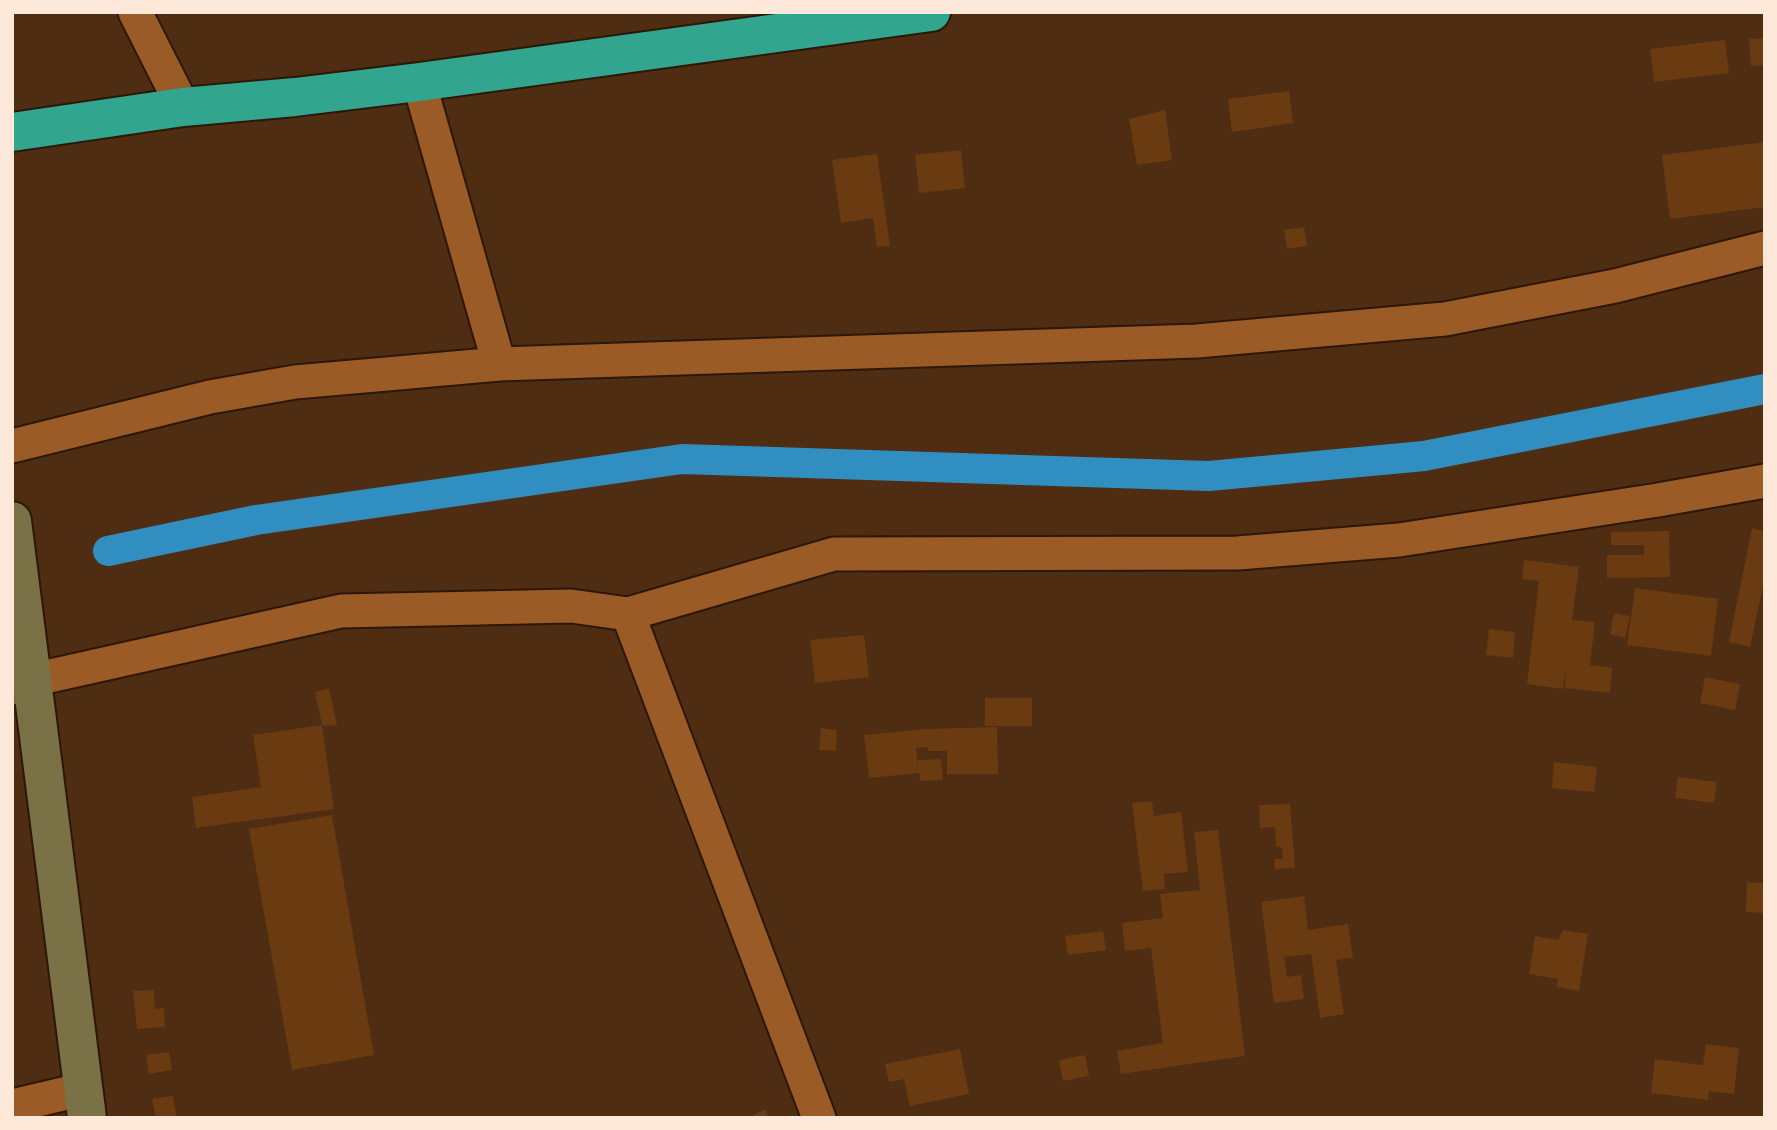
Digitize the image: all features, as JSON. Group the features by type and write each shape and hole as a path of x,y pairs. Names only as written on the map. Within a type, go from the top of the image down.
{"highway":[{"path":"12,132 183,107 419,82 931,12"}],"main road":[{"path":"12,521 22,684 86,1103"}],"street":[{"path":"135,12 183,107"},
{"path":"419,82 499,364"},
{"path":"12,446 222,394 295,382 499,364 1197,341 1445,319 1615,286 1765,248"},
{"path":"22,684 341,611 571,606 628,614 834,554 1224,553 1278,550 1399,540 1765,481"},
{"path":"628,614 818,1118"},
{"path":"12,1106 86,1103"}],"building":[{"path":"1765,38 1765,65 1751,66 1749,39"},
{"path":"1725,40 1729,73 1654,82 1650,49"},
{"path":"1289,91 1293,123 1232,132 1228,99"},
{"path":"1165,110 1172,160 1137,165 1129,119"},
{"path":"1765,142 1765,207 1670,219 1662,155"},
{"path":"961,150 965,188 919,193 915,155"},
{"path":"877,154 890,246 877,247 873,218 841,223 832,160"},
{"path":"1304,227 1307,246 1287,249 1284,230"},
{"path":"1752,528 1765,531 1765,577 1750,647 1729,642"},
{"path":"1669,531 1670,577 1607,578 1607,555 1644,555 1644,545 1611,545 1611,532"},
{"path":"1524,560 1579,567 1572,620 1595,622 1590,665 1612,668 1610,693 1565,688 1566,668 1563,689 1527,684 1539,581 1522,579"},
{"path":"1635,588 1718,599 1711,656 1627,645"},
{"path":"1614,613 1630,616 1625,638 1610,634"},
{"path":"1489,629 1515,632 1513,658 1486,655"},
{"path":"864,635 869,677 815,683 810,640"},
{"path":"1705,677 1740,684 1735,710 1700,703"},
{"path":"329,688 337,726 322,725 315,692"},
{"path":"985,698 1032,698 1032,726 985,726"},
{"path":"322,725 334,809 196,828 192,797 261,787 253,735"},
{"path":"997,727 998,774 947,774 947,751 928,751 928,747 916,748 918,767 918,760 941,759 943,780 920,781 919,773 869,778 864,735 927,729"},
{"path":"821,728 837,730 836,751 819,750"},
{"path":"1554,762 1597,767 1594,792 1552,788"},
{"path":"1678,777 1717,782 1714,803 1675,798"},
{"path":"1152,801 1154,816 1181,812 1188,872 1164,874 1165,889 1143,891 1132,803"},
{"path":"1290,804 1295,868 1275,869 1274,859 1283,859 1282,848 1276,846 1275,827 1260,828 1259,805"},
{"path":"332,815 374,1055 292,1070 249,829"},
{"path":"1218,830 1245,1056 1121,1074 1117,1051 1163,1043 1151,948 1125,951 1122,923 1163,918 1160,894 1200,890 1194,832"},
{"path":"1747,882 1765,883 1765,913 1746,912"},
{"path":"1304,896 1308,930 1348,924 1353,958 1336,960 1344,1014 1320,1018 1311,954 1284,957 1287,977 1301,975 1304,999 1274,1003 1261,902"},
{"path":"1563,930 1588,934 1579,991 1556,987 1558,979 1529,974 1535,936 1558,940"},
{"path":"1103,931 1106,950 1068,955 1065,936"},
{"path":"154,990 155,1009 164,1008 165,1027 137,1029 133,991"},
{"path":"1706,1044 1739,1048 1734,1094 1709,1091 1708,1100 1651,1093 1655,1059 1703,1065"},
{"path":"960,1049 969,1094 910,1106 904,1079 889,1082 885,1064"},
{"path":"169,1052 172,1070 149,1074 146,1055"},
{"path":"1085,1055 1089,1076 1063,1081 1059,1060"},
{"path":"173,1096 177,1118 156,1118 152,1099"},
{"path":"765,1109 769,1118 748,1118"}],"waterway":[{"path":"108,551 256,520 682,459 1209,476 1424,456 1765,389"}]}
